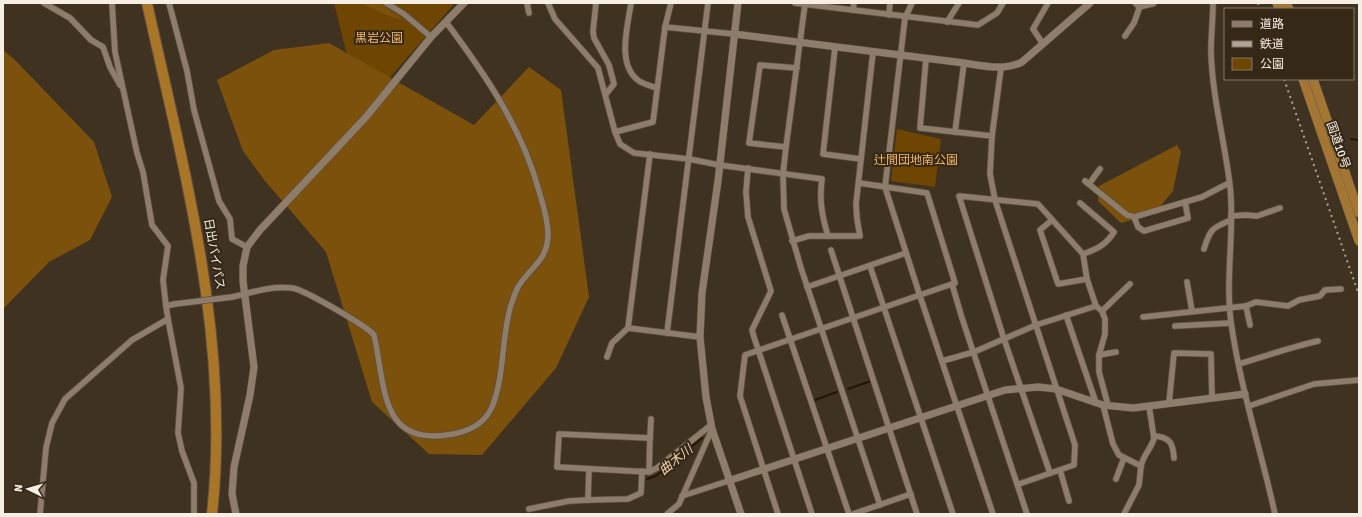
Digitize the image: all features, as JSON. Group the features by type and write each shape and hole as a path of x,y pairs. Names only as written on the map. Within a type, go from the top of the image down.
{"highway":[{"name":"日出バイパス","path":"147,3 191,198 207,292 214,362 217,421 212,514"},
{"name":"国道10号","path":"1303,80 1358,238"},
{"name":"国道10号","path":"1313,80 1359,213"}],"street":[{"path":"44,3 70,18 91,40 103,48 110,67 123,90"},
{"path":"112,3 115,52 137,153 143,172 152,225 168,246 163,280 168,319 181,388 178,432 182,451 194,484 194,514"},
{"path":"169,3 187,71 194,110 219,201 230,219 232,239 247,247"},
{"path":"386,3 404,14 431,37"},
{"path":"236,514 232,494 234,467 250,395 254,367 243,281 243,266 247,247 260,230 366,117 431,37 464,3"},
{"path":"527,3 530,14"},
{"path":"548,3 555,19 598,68 615,132 620,144 634,153 689,159 719,165 822,179 820,194 821,213 828,236"},
{"path":"596,3 593,31 594,38 609,65 614,84 606,94"},
{"path":"631,3 625,60 629,70 638,80 656,88"},
{"path":"615,132 653,122 656,88 665,26 671,3"},
{"path":"667,333 708,3"},
{"path":"738,3 702,292 700,337 712,427 742,514"},
{"path":"795,3 905,18 978,25 997,13 1002,3"},
{"path":"853,10 854,3"},
{"path":"889,15 890,3"},
{"path":"912,3 905,18 885,187 956,406 993,514"},
{"path":"947,22 959,3"},
{"path":"1043,44 1033,29 1048,3"},
{"path":"665,26 1001,68 1012,67 1022,62 1090,3"},
{"path":"1125,36 1134,22 1138,4 1153,3"},
{"path":"1213,3 1211,52 1229,183 1231,218 1231,323 1245,394 1275,514"},
{"path":"805,4 783,174 784,208 792,241 880,505"},
{"path":"166,306 232,297 259,289 294,288 371,330 374,335 389,407 396,421 404,429 418,435 438,437 470,429 487,416 497,392 511,306 518,287 544,255 548,235 547,221 535,175 514,123 477,65 446,22"},
{"path":"836,48 823,154 861,159"},
{"path":"792,241 809,236 860,236 856,204 873,52"},
{"path":"926,59 920,128 992,136"},
{"path":"955,132 964,63"},
{"path":"786,147 749,143 760,65 797,68"},
{"path":"1001,68 992,136 990,174 995,200 1075,445 1074,464 1019,484"},
{"path":"607,357 612,343 628,328 650,154"},
{"path":"748,168 746,192 748,217 771,291 752,330 793,460 812,514"},
{"path":"1100,169 1087,183 1127,215 1134,217 1202,197 1229,183"},
{"path":"778,514 740,396 745,355 955,283 927,193 859,183"},
{"path":"1050,473 1020,388 960,196 1038,204 1082,254 1087,278 1096,306 1102,311 1105,320 1105,334 1099,355 1102,404"},
{"path":"1134,217 1138,227 1144,231 1188,218 1185,202"},
{"path":"1080,203 1114,232 1108,241 1100,248 1082,254"},
{"path":"1204,249 1209,232 1231,218 1246,215 1257,216 1280,208"},
{"path":"1052,220 1040,230 1058,284 1087,278"},
{"path":"831,250 918,514"},
{"path":"807,287 906,253"},
{"path":"870,266 953,514"},
{"path":"1187,282 1192,311"},
{"path":"952,284 1019,484 1027,514"},
{"path":"1102,311 1130,284"},
{"path":"1143,317 1246,306 1256,302 1288,306 1299,300 1320,296 1325,290 1341,289"},
{"path":"942,361 974,352 1036,325 1096,306"},
{"path":"1246,306 1250,325"},
{"path":"782,315 849,514"},
{"path":"1066,315 1102,404 1113,444 1119,455 1142,466"},
{"path":"40,514 46,448 52,423 65,399 132,340 168,319"},
{"path":"1175,326 1231,323"},
{"path":"628,328 700,337"},
{"path":"1239,364 1291,347 1318,341"},
{"path":"1099,355 1116,352"},
{"path":"1169,403 1174,353 1211,354 1212,398"},
{"path":"1249,406 1314,384 1359,380"},
{"path":"682,496 988,395 1020,388 1056,389 1102,404 1133,408 1245,394"},
{"path":"1124,514 1139,485 1142,460 1153,443 1154,436 1148,406"},
{"path":"649,472 651,419"},
{"path":"650,438 559,434 557,467 649,472 657,468 712,427"},
{"path":"667,514 679,504 712,427"},
{"path":"1154,436 1164,437 1169,441 1173,449 1174,458"},
{"path":"1116,479 1124,458"},
{"path":"588,500 589,469"},
{"path":"1060,470 1069,500"},
{"path":"529,509 569,501 628,499 641,493 642,471"},
{"path":"853,514 911,494"}],"green space":[{"name":"黒岩公園","path":"334,3 455,3 364,107 347,55"},
{"name":"辻間団地南公園","path":"897,129 941,139 935,187 891,181"}],"shaded area":[{"path":"361,3 380,3 403,20 389,16"},
{"path":"329,43 474,125 529,67 561,90 589,297 556,368 482,455 429,454 372,402 326,252 265,181 243,151 217,80 274,50"},
{"path":"3,50 14,59 94,142 112,197 90,240 49,262 3,309"},
{"path":"1177,145 1181,152 1173,191 1154,214 1121,223 1098,201 1099,186"}],"waterway":[{"name":"曲木川","path":"1351,139 1359,140"},
{"name":"曲木川","path":"848,389 871,381"},
{"name":"曲木川","path":"815,400 837,392"},
{"name":"曲木川","path":"647,479 656,476 702,438"}],"railway":[{"path":"1258,3 1260,8"},
{"path":"1284,80 1359,295"}]}
